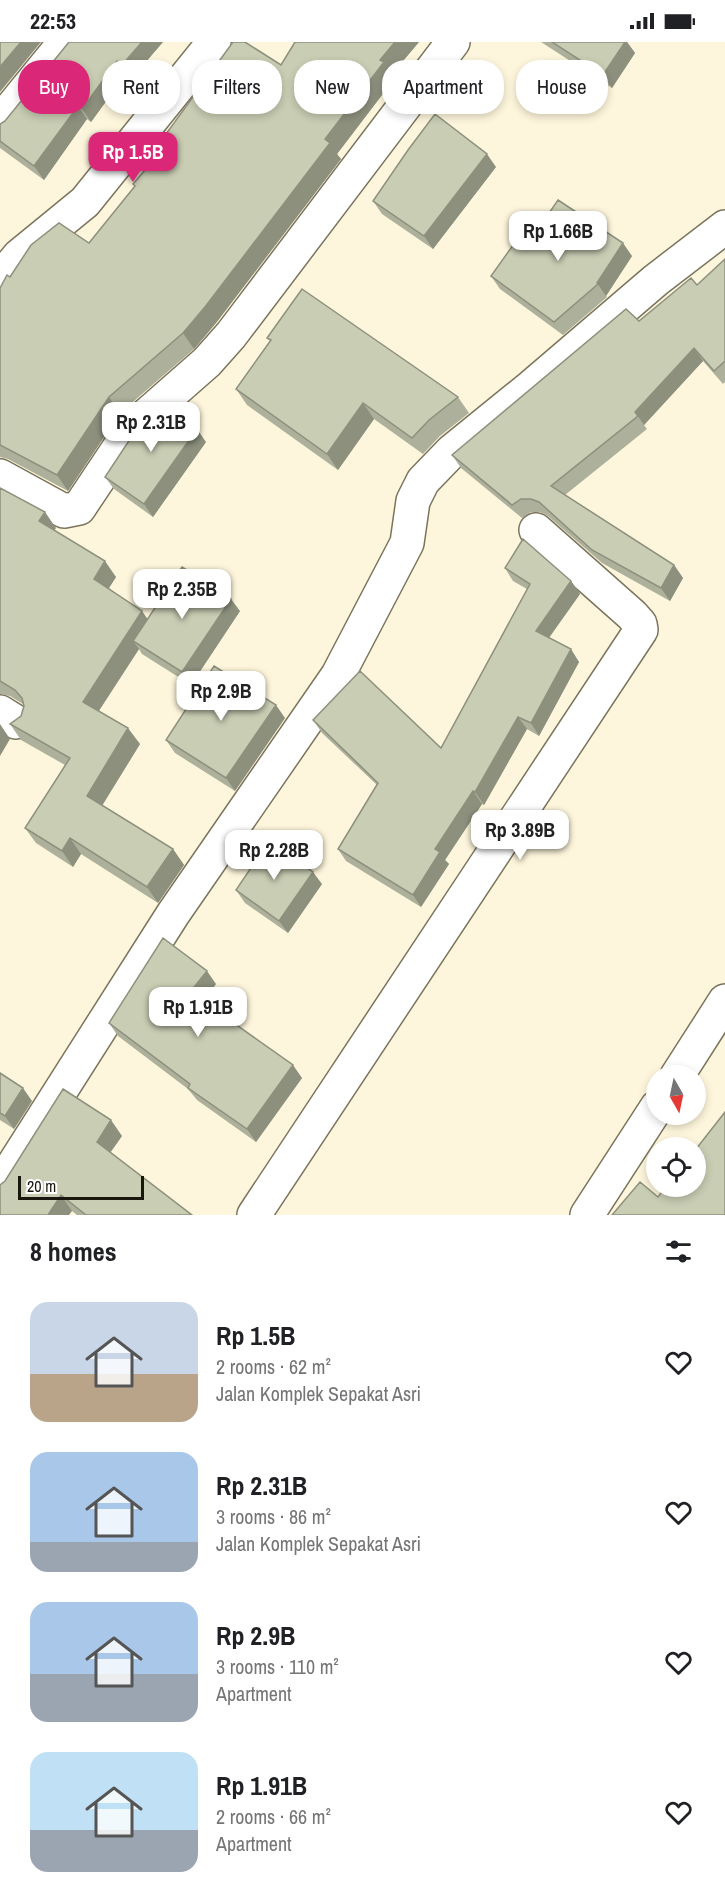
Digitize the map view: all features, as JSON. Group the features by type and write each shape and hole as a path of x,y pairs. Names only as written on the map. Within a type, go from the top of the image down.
{"street":[{"path":"0,122 65,42"},
{"path":"6,260 86,202 214,42"},
{"path":"0,476 64,511 79,508 133,428 207,362 231,335 453,42"},
{"path":"0,1186 173,915 338,675 407,543 413,501 423,481 452,451 656,280 725,227"},
{"path":"254,1215 641,630 640,624 632,615 536,530"},
{"path":"684,1065 725,1001"},
{"path":"587,1215 646,1124"}],"building":[{"path":"0,42 21,42 0,67"},
{"path":"69,42 142,42 126,60 102,60 102,82 90,98 90,60 54,60"},
{"path":"233,42 245,42 273,60 220,60"},
{"path":"295,42 395,42 380,60 382,65 370,80 370,60 294,60 294,114 344,114 325,139 330,143 183,333 109,397 57,475 0,445 0,288 7,275 10,277 31,245 59,223 89,243 135,186 133,184 164,148 158,145 192,98 192,114 282,114 282,63"},
{"path":"552,42 625,42 608,68 608,60 580,60"},
{"path":"18,105 18,114 72,114 34,166 0,141 0,124"},
{"path":"435,114 487,154 424,236 373,201"},
{"path":"558,200 623,243 598,284 554,322 491,276 516,241 525,248"},
{"path":"725,259 725,361 714,371 694,348 635,412 638,416 551,486 674,565 661,588 592,550 539,502 521,499 512,505 452,455 626,309 639,321 691,278 697,285"},
{"path":"302,289 458,397 429,420 412,438 363,403 327,454 236,389 271,340 267,338"},
{"path":"163,405 197,429 144,504 105,477 138,427"},
{"path":"0,488 45,512 39,521 105,561 94,579 142,611 83,702 128,728 87,796 173,849 147,887 70,838 62,851 25,828 70,758 10,724 21,716 24,706 22,698 15,690 0,681"},
{"path":"523,539 571,581 536,631 571,649 531,723 518,717 475,792 473,791 435,849 440,852 413,895 338,849 378,783 313,720 360,671 441,748 530,584 505,568"},
{"path":"182,567 231,599 182,672 133,641"},
{"path":"214,666 276,705 226,778 166,740"},
{"path":"269,841 313,872 279,921 236,890"},
{"path":"163,938 207,971 190,992 293,1065 247,1129 188,1088 190,1084 109,1023"},
{"path":"0,1073 23,1088 5,1116 0,1113"},
{"path":"63,1089 111,1120 97,1142 192,1215 86,1215 61,1195 48,1215 0,1215 0,1185 5,1181"},
{"path":"725,1112 725,1215 612,1215 640,1182 646,1187 646,1197 706,1197 705,1137"}]}
